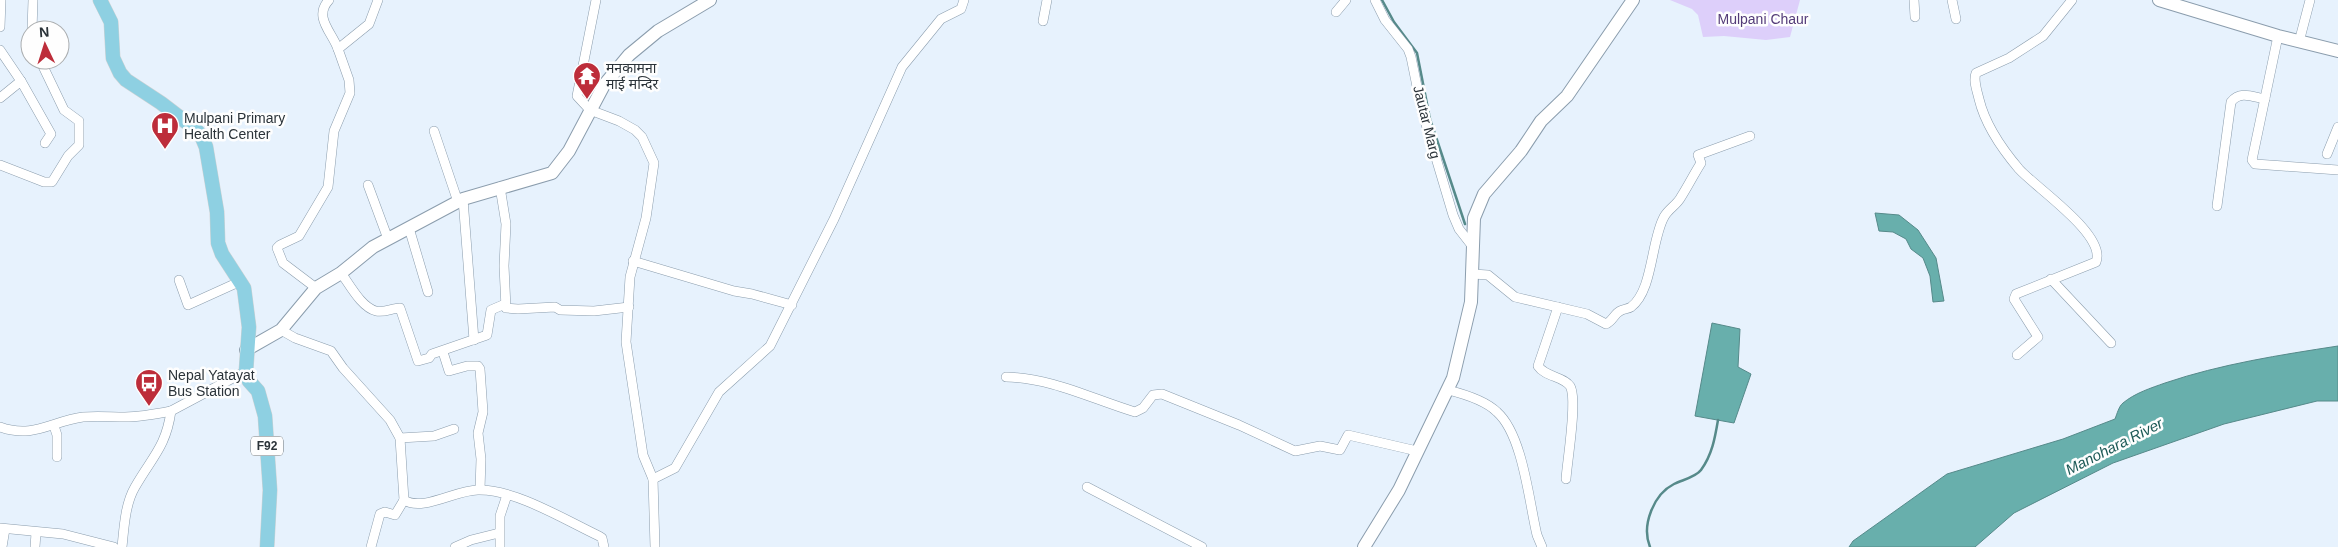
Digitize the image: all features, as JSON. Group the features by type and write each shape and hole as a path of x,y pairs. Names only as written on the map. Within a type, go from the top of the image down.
{"main road":[{"path":"100,0 110,22 113,58 120,73 126,80 189,124 204,140 208,153 216,204 219,248 244,288 248,315 246,371"},
{"name":"F92","path":"246,371 249,381 258,391 265,416 270,490 267,547"}],"street":[{"path":"0,27 1,0"},
{"path":"32,0 32,20"},
{"path":"316,288 283,263 277,248 300,236 328,187 334,131 350,93 349,80 338,49 321,15 329,0"},
{"path":"338,49 369,24 378,0"},
{"path":"596,0 577,96 590,110 619,121 634,130 642,137 653,157 654,163 646,218 630,277 626,342 642,455 652,479 655,547"},
{"path":"246,350 281,330 316,288 341,273 388,239 461,201 500,187 544,177 552,173 569,151 604,85 629,55 658,31 710,0"},
{"path":"652,479 674,468 719,392 770,346 792,305 902,66 941,19 961,9 964,0"},
{"path":"1043,21 1047,0"},
{"path":"1336,12 1346,0"},
{"name":"Jautar Marg","path":"1375,0 1385,20 1410,53 1422,111 1453,215 1459,229 1473,247"},
{"path":"1364,547 1399,490 1448,390 1468,325 1473,274 1474,218 1484,194 1520,151 1541,121 1567,96 1633,0"},
{"path":"1914,0 1914,17"},
{"path":"1952,0 1956,19"},
{"path":"2017,355 2038,337 2014,299 2016,294 2096,262 2098,256 2097,247 2084,229 2019,169 1998,140 1982,110 1974,78 1976,73 2009,58 2043,36 2072,0"},
{"path":"2159,0 2299,42 2338,51"},
{"path":"2299,42 2310,0"},
{"path":"2278,36 2252,156 2255,164 2338,170"},
{"path":"0,50 21,81 51,134 45,143"},
{"path":"0,164 48,183 55,179 68,156 79,145 79,122 64,110 45,70"},
{"path":"0,98 21,81"},
{"path":"2217,206 2231,102 2236,96 2241,95 2265,99"},
{"path":"2328,154 2338,128"},
{"path":"434,131 461,201 474,340"},
{"path":"1473,274 1488,275 1515,297 1586,314 1606,324 1611,322 1619,311 1631,307 1637,300 1653,259 1656,235 1664,215 1681,198 1701,163 1698,154 1750,136"},
{"path":"368,184 388,239"},
{"path":"500,187 506,224 506,308 542,307 594,311 629,307"},
{"path":"409,228 428,292"},
{"path":"633,261 734,292 760,296 792,305"},
{"path":"341,273 357,295 373,310 378,312 400,308 418,362 429,358 432,354 443,352 487,335 491,310 505,304"},
{"path":"2051,279 2112,343"},
{"path":"179,280 188,305 241,281"},
{"path":"1558,307 1538,366 1541,370 1565,381 1572,390 1571,440 1566,479"},
{"path":"281,330 295,338 331,351 348,373 379,405 400,438 404,500 395,514 385,512 380,514 371,547"},
{"path":"443,352 448,369 451,372 471,365 478,366 480,369 483,412 478,433 482,459 480,489"},
{"path":"0,427 9,431 35,432 80,418 102,416 126,417 171,411 246,371"},
{"path":"1006,377 1027,378 1078,391 1135,412 1143,408 1153,396 1162,394 1239,425 1295,451 1320,446 1340,450 1348,435 1417,451"},
{"path":"1448,390 1488,405 1498,412 1508,426 1517,446 1537,535 1542,547"},
{"path":"122,547 125,524 135,488 162,446 171,411"},
{"path":"54,426 57,435 57,457"},
{"path":"400,438 434,436 454,429"},
{"path":"1087,487 1202,547"},
{"path":"404,500 410,504 424,504 460,491 480,489 507,495 530,501 546,511 599,536 602,538 604,547"},
{"path":"500,547 500,516 507,495"},
{"path":"2,547 2,528 36,533 63,534 114,547"},
{"path":"35,547 36,533"},
{"path":"456,547 471,540 499,533"}],"green space":[{"name":"Mulpani Chaur","path":"1670,0 1800,0 1790,37 1766,40 1724,36 1703,37 1698,15 1692,9"}],"water":[{"path":"1875,213 1899,215 1918,230 1936,258 1944,301 1933,302 1930,276 1923,258 1911,249 1906,239 1893,232 1879,231"},
{"path":"1712,323 1740,329 1738,367 1751,374 1734,423 1695,416"},
{"name":"Manohara River","path":"2338,346 2338,401 2317,401 2224,424 2113,463 2014,513 1975,547 1849,547 1853,541 1947,474 2063,439 2115,419 2122,404 2143,391 2186,376 2229,365"}],"waterway":[{"path":"1382,0 1394,22 1417,53 1430,119 1465,224"},
{"path":"1650,547 1647,529 1648,520 1655,503 1667,489 1696,475 1701,470 1710,452 1718,420"}],"place":[{"name":"मनकामना माई मन्दिर","path":"587,100"},
{"name":"Mulpani Primary Health Center","path":"165,150"},
{"name":"Nepal Yatayat Bus Station","path":"149,407"}]}
